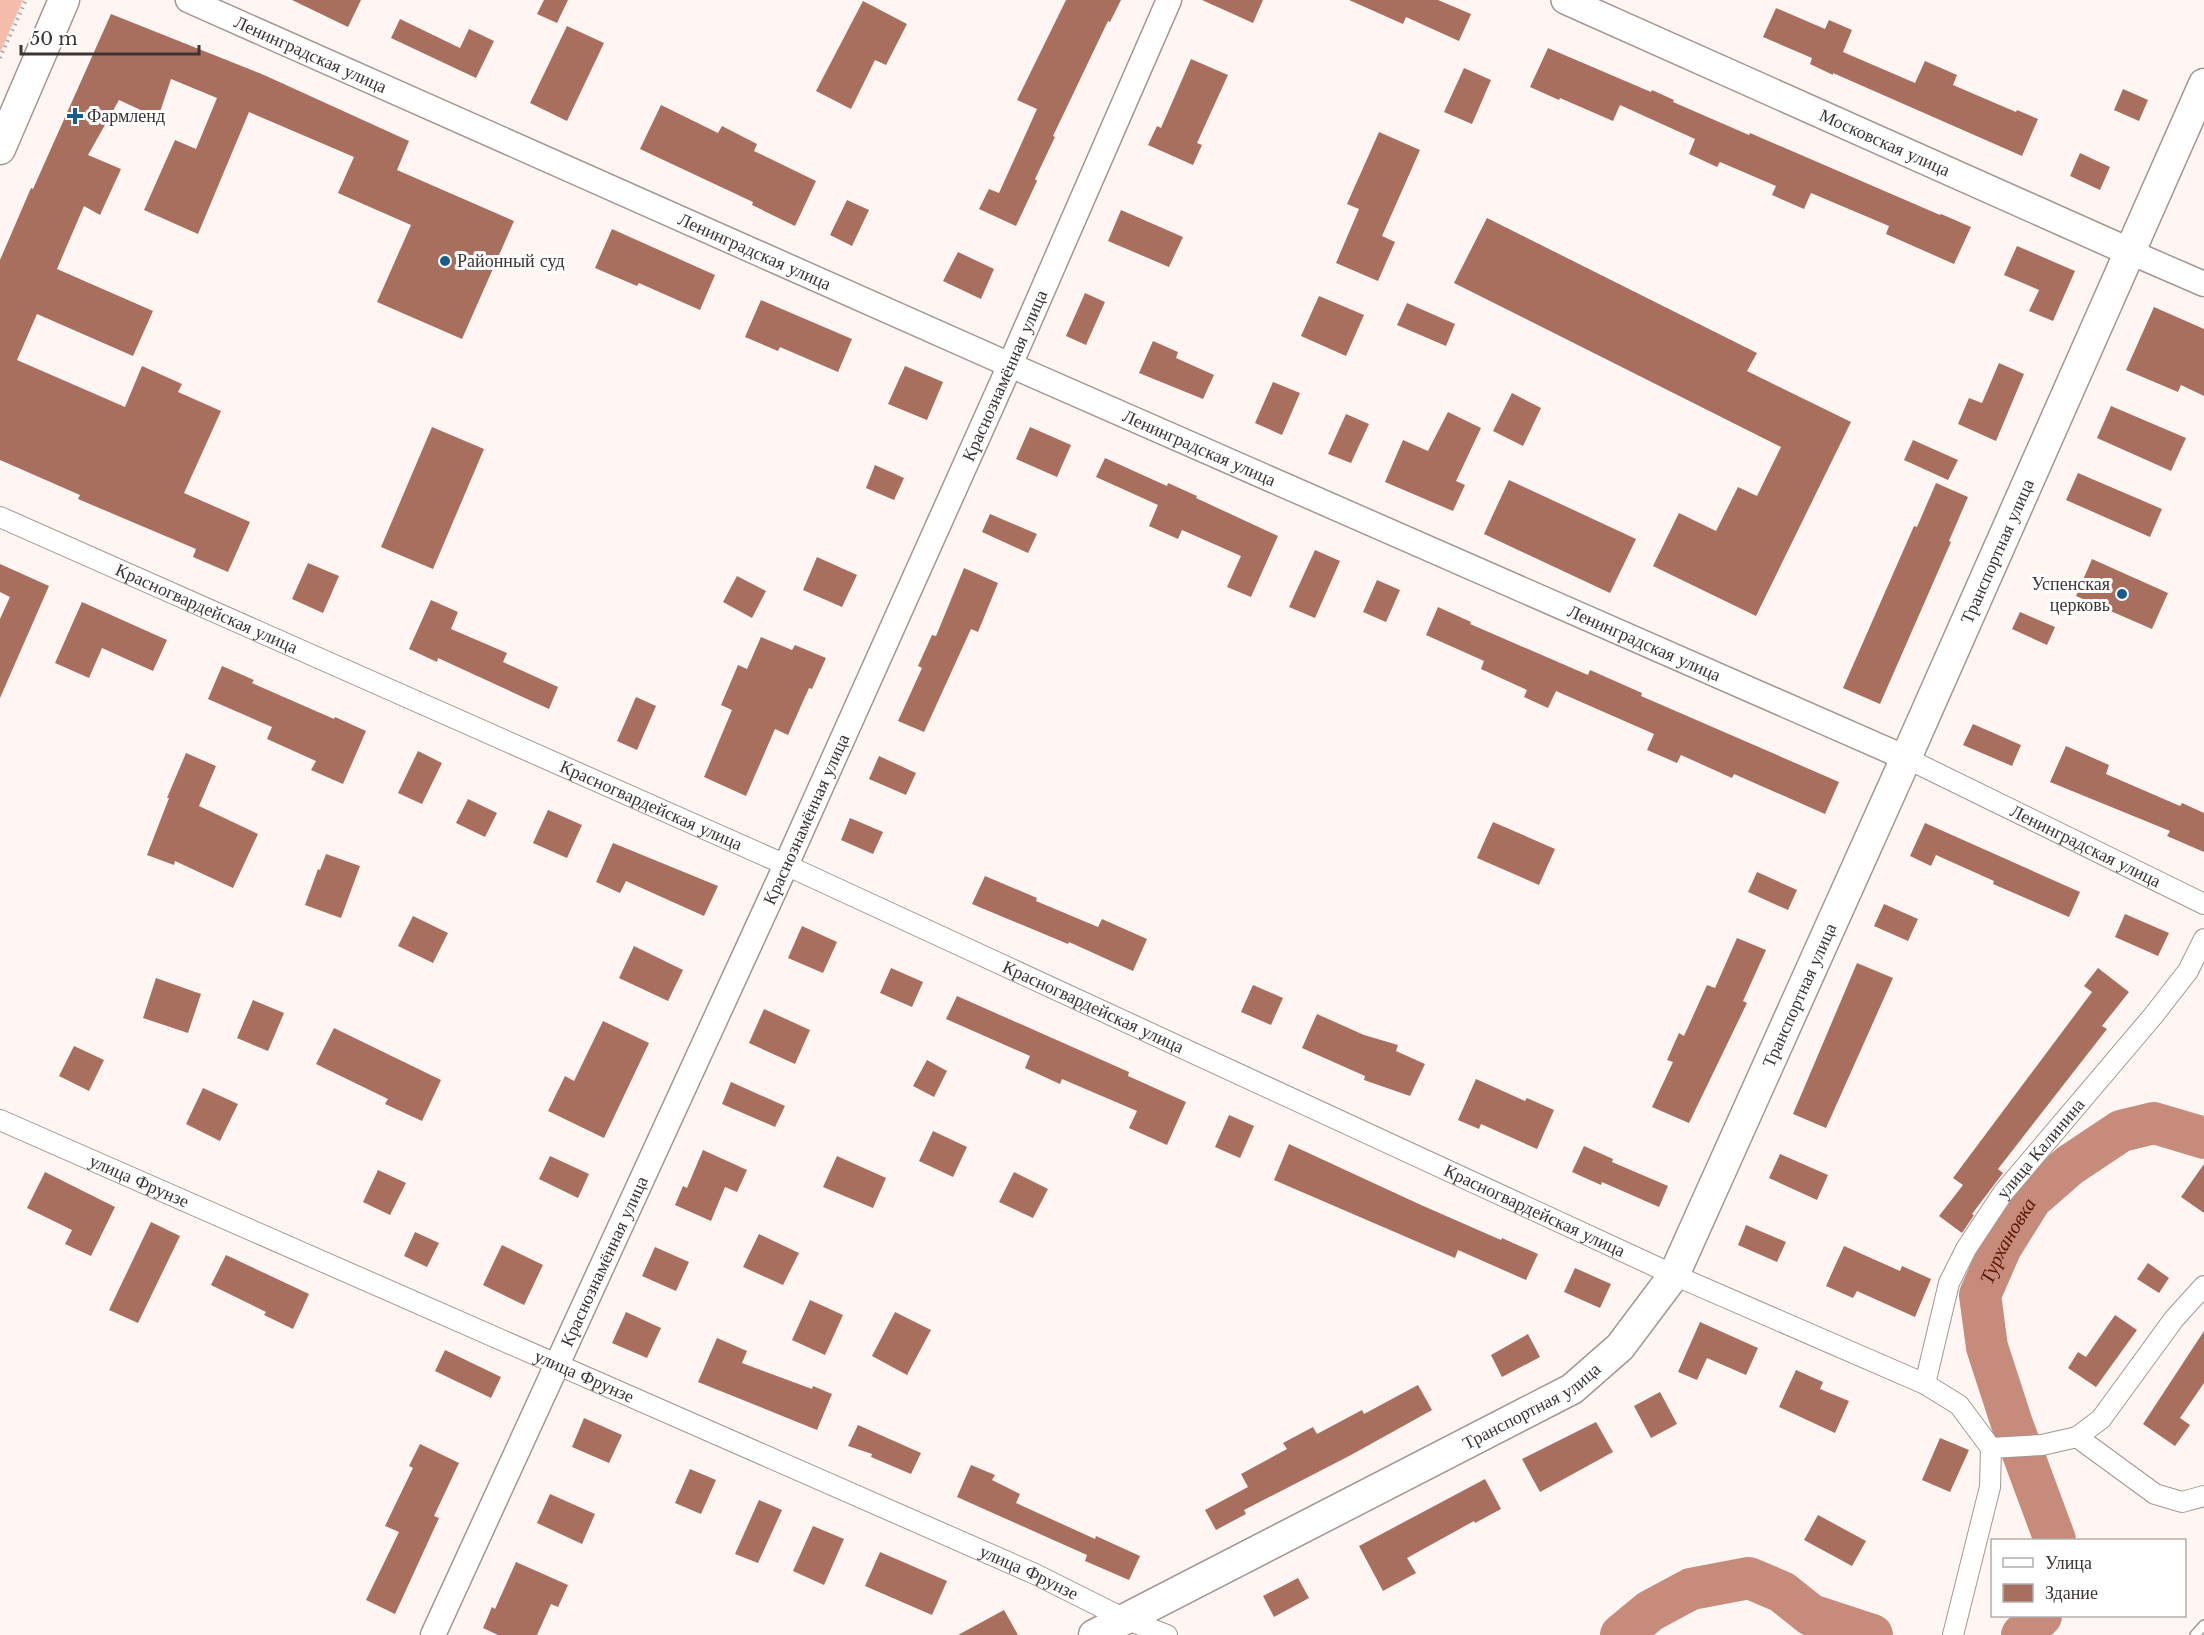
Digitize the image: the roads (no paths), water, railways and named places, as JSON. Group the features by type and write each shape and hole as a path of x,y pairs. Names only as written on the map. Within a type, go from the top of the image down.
{"main road":[{"path":"0,149 64,0"},
{"name":"Московская улица","path":"1565,0 2130,252"},
{"name":"Транспортная улица","path":"1094,1635 1572,1389 1620,1347 1674,1275 2204,84"}],"street":[{"name":"Ленинградская улица","path":"188,0 1010,365 1906,758 2204,904"},
{"name":"Краснознамённая улица","path":"433,1635 555,1364 786,865 1010,365 1169,0"},
{"name":"Московская улица","path":"2130,252 2204,284"},
{"name":"Красногвардейская улица","path":"0,517 786,865 1674,1275 1925,1384 1959,1405 1991,1448"},
{"name":"улица Калинина","path":"1925,1384 1949,1283 1966,1249 2003,1193 2153,1017 2188,971 2204,939"},
{"name":"улица Фрунзе","path":"0,1120 1035,1574 1125,1619 1167,1635"},
{"path":"1953,1635 1990,1487 1991,1448 2042,1445 2077,1437 2101,1419 2174,1319 2204,1286"},
{"path":"2077,1437 2155,1494 2182,1502 2204,1496"}],"lane":[{"path":"2194,1635 2204,1625"}],"waterway":[{"name":"Турхановка","path":"2055,1539 2012,1424 1987,1347 1980,1295 2001,1247 2031,1199 2070,1165 2121,1131 2154,1123 2204,1138"},
{"name":"Турхановка","path":"1621,1635 1650,1611 1691,1589 1749,1578 1782,1592 1811,1615 1872,1635"},
{"name":"Турхановка","path":"2022,1635 2040,1617"}],"place":[{"name":"Фармленд","path":"75,116"},
{"name":"Районный суд","path":"445,261"},
{"name":"Успенская церковь","path":"2122,594"}]}
